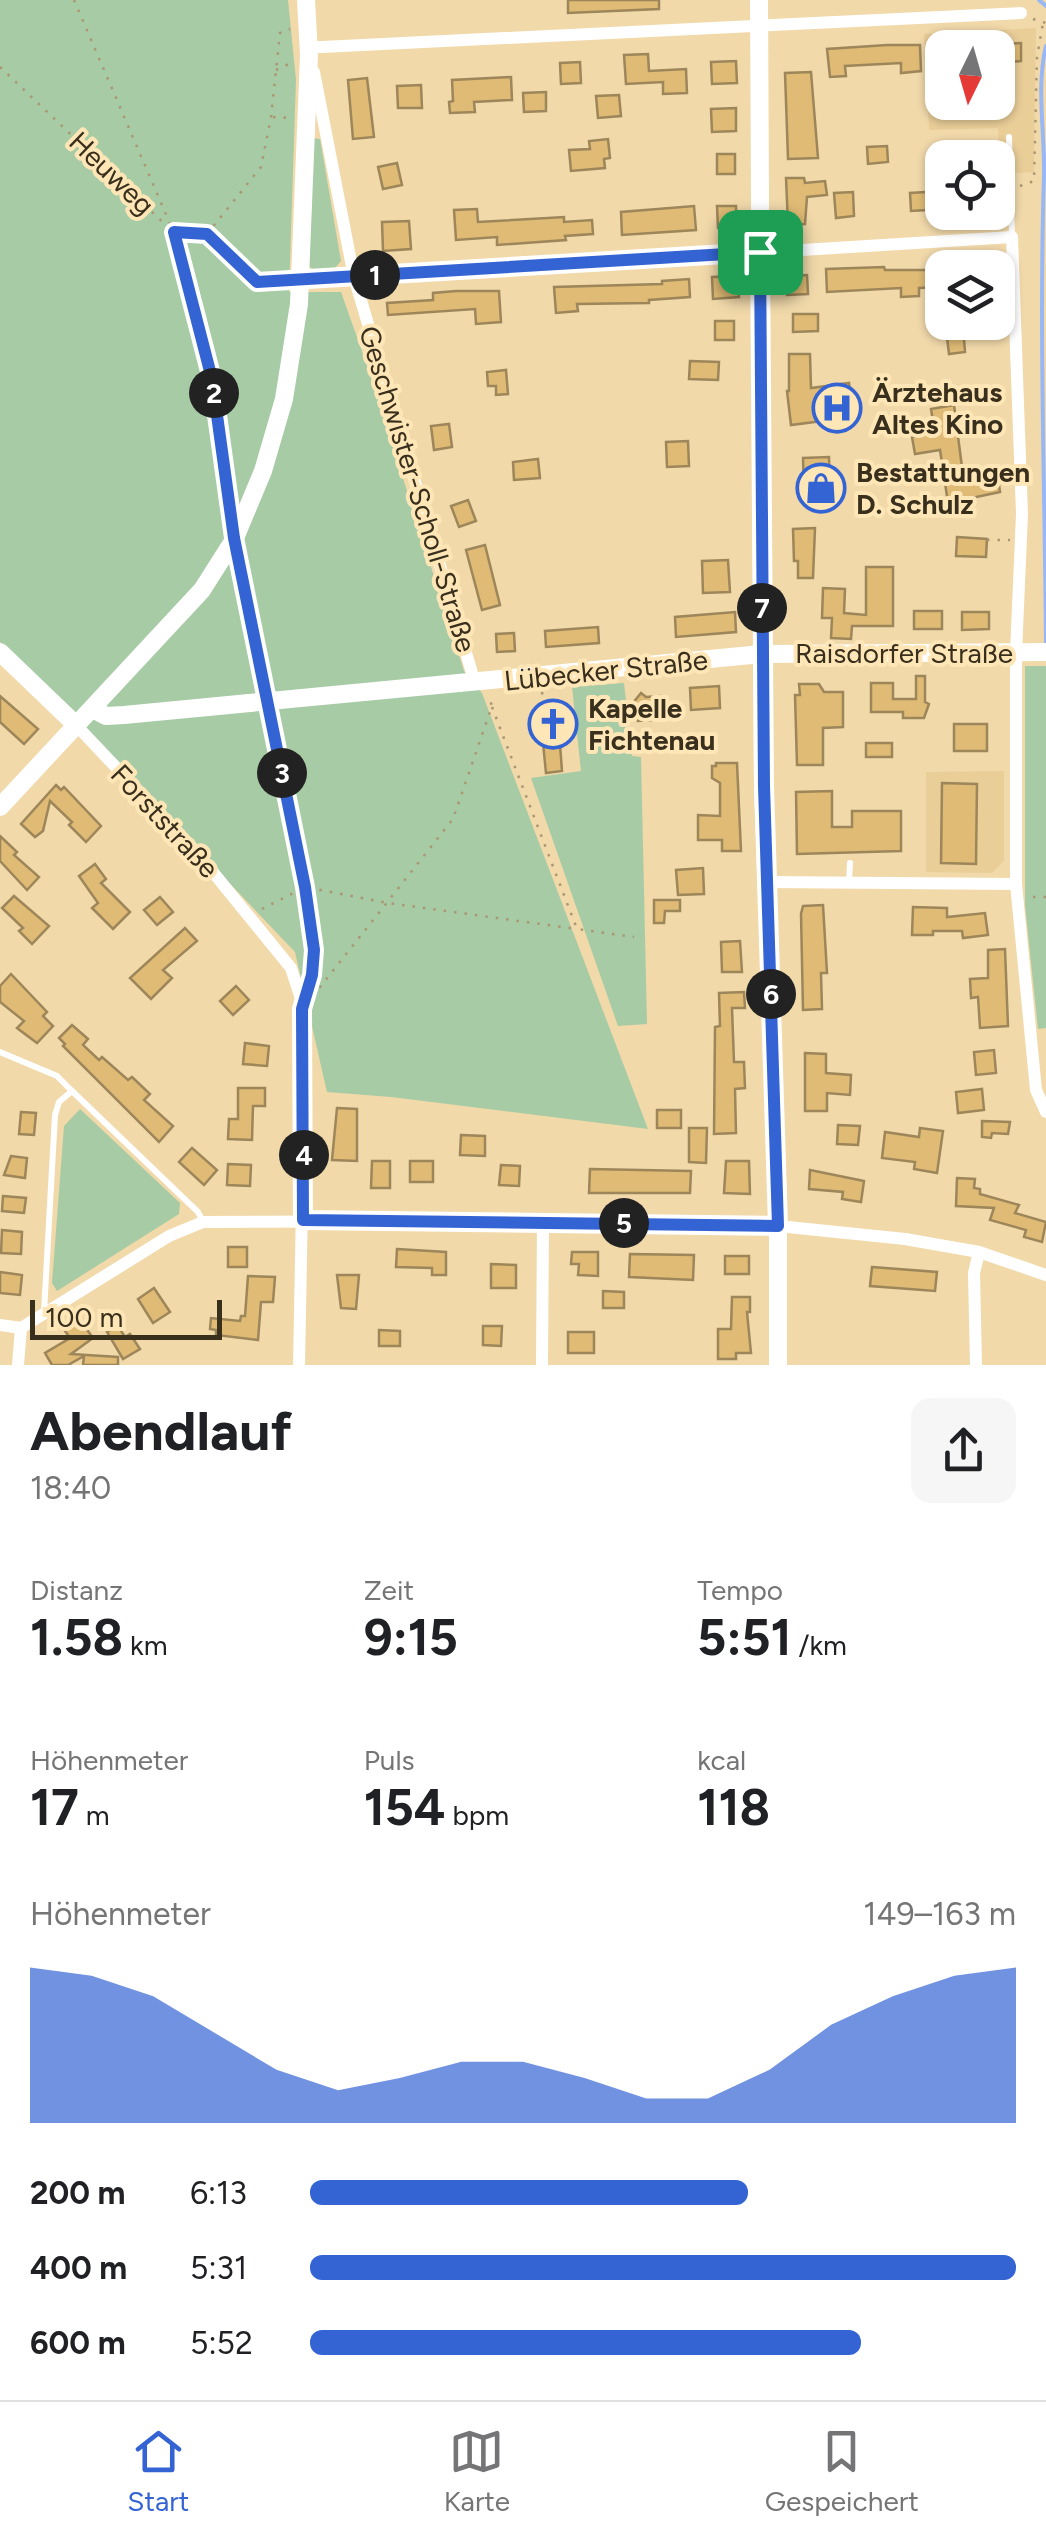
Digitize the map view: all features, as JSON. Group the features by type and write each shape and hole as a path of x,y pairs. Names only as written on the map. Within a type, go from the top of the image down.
{"street":[{"name":"Geschwister-Scholl-Straße","path":"306,0 309,51 354,276 480,683"},
{"path":"759,0 762,654 778,1226 778,1365"},
{"path":"0,807 202,590 234,538 276,432 290,366 301,280 309,51 1021,13"},
{"path":"301,280 1012,238 1022,434 1016,652 1016,884 1036,1090 1046,1112"},
{"name":"Forststraße","path":"0,652 199,855 250,915 291,968 302,1009"},
{"name":"Raisdorfer Straße","path":"762,654 1041,652"},
{"name":"Lübecker Straße","path":"92,709 106,716 762,654"},
{"path":"767,882 1016,884"},
{"path":"300,1365 302,1009"},
{"path":"0,1325 21,1328 153,1245 204,1222 778,1226 905,1238 979,1252 1046,1275"},
{"path":"542,1365 543,1222"},
{"path":"976,1365 974,1274 979,1252"},
{"path":"18,1365 21,1328"}],"lane":[{"path":"1012,230 1012,238"},
{"path":"849,881 850,863"},
{"path":"0,1052 57,1076 204,1222"},
{"path":"44,1315 55,1115 59,1102 72,1091"}],"path":[{"path":"74,0 174,232 207,234 257,282 301,280"},
{"path":"1015,188 1034,181 1037,57 1044,23"},
{"path":"207,234 261,167 280,32 308,26"},
{"path":"274,70 309,51"},
{"name":"Heuweg","path":"0,67 174,232 212,379 234,538 305,887 314,950 312,975 302,1009"},
{"path":"271,117 307,119"},
{"path":"987,540 1006,540"},
{"path":"540,676 544,708"},
{"path":"480,683 577,929"},
{"path":"302,1009 453,819 492,706"},
{"path":"250,915 305,887 388,903 634,937"},
{"path":"1038,897 1046,897"}],"shaded area":[{"path":"1036,28 1034,172 1015,173 1015,140 999,140 998,128 929,130 928,120 1015,120 1015,30 999,30"},
{"path":"1004,771 1004,861 992,873 926,872 926,772"}],"green space":[{"path":"0,0 288,0 296,80 289,292 341,292 464,671 482,693 648,1129 327,1092 295,952 0,642"},
{"path":"313,138 320,139 341,261 334,269 315,272 308,265"},
{"path":"1025,666 1046,666 1046,1028 1038,1029 1025,905"},
{"path":"624,683 632,756 641,757 647,1024 618,1026 531,778 581,771 572,687"},
{"path":"80,1109 180,1203 179,1214 57,1291 52,1283 64,1126"}],"building":[{"path":"568,0 659,0 659,9 568,13"},
{"path":"1015,43 1021,43 1021,61 1015,62"},
{"path":"920,45 921,71 901,73 901,63 845,66 846,76 830,77 827,49"},
{"path":"648,54 649,71 686,69 687,93 663,94 663,82 626,84 624,55"},
{"path":"736,61 737,83 712,84 711,62"},
{"path":"580,62 581,83 561,84 560,63"},
{"path":"811,72 818,158 788,159 785,73"},
{"path":"511,77 512,100 474,102 475,112 450,113 452,80"},
{"path":"367,78 374,137 353,139 348,80"},
{"path":"421,85 422,108 398,108 397,86"},
{"path":"546,92 546,111 524,112 523,93"},
{"path":"619,95 621,116 598,118 596,96"},
{"path":"736,108 736,131 712,132 711,109"},
{"path":"608,139 610,158 604,159 605,168 571,171 569,150 590,149 589,141"},
{"path":"887,146 888,162 868,164 867,147"},
{"path":"717,154 735,154 735,174 717,174"},
{"path":"397,163 402,185 383,189 378,167"},
{"path":"786,178 804,178 805,183 825,181 827,195 807,197 805,224 788,225"},
{"path":"853,192 854,216 836,218 834,193"},
{"path":"925,192 925,210 911,211 910,193"},
{"path":"694,206 696,230 622,235 621,212"},
{"path":"717,206 736,206 737,227 718,228"},
{"path":"477,209 478,222 564,217 564,222 592,220 593,234 497,245 497,237 456,240 454,210"},
{"path":"409,221 411,249 383,251 382,222"},
{"path":"826,269 925,270 925,288 919,288 919,296 901,297 901,288 827,292"},
{"path":"807,275 808,294 787,295 786,276"},
{"path":"738,276 739,297 713,299 712,277"},
{"path":"689,279 690,297 649,303 577,304 578,311 556,313 554,287 662,284"},
{"path":"499,291 501,322 476,324 475,309 388,315 387,303 433,300 433,293"},
{"path":"793,314 818,314 818,331 793,332"},
{"path":"715,321 734,321 734,340 715,340"},
{"path":"947,340 964,340 965,352 949,354"},
{"path":"789,354 810,354 811,388 849,383 854,417 791,425 787,391"},
{"path":"690,361 719,362 718,380 689,379"},
{"path":"506,370 508,394 496,395 496,386 488,386 487,372"},
{"path":"954,405 963,475 997,470 1000,492 948,503 940,450 915,454 912,437 935,433 931,409"},
{"path":"449,424 452,447 434,450 431,426"},
{"path":"688,441 689,466 667,467 666,442"},
{"path":"829,457 830,494 804,495 803,458"},
{"path":"538,459 540,478 514,480 513,462"},
{"path":"468,500 476,521 459,527 451,506"},
{"path":"815,528 813,578 798,578 793,529"},
{"path":"957,537 987,539 986,557 956,556"},
{"path":"485,545 500,605 482,610 466,550"},
{"path":"728,560 730,592 703,593 702,561"},
{"path":"866,567 893,567 893,626 852,626 851,639 831,638 832,618 822,618 823,588 845,589 844,613 866,615"},
{"path":"914,611 942,611 942,629 914,629"},
{"path":"735,612 736,632 676,637 675,617"},
{"path":"962,612 989,612 989,629 962,630"},
{"path":"598,627 599,643 546,647 545,631"},
{"path":"514,633 515,651 497,652 496,634"},
{"path":"916,676 925,676 925,702 929,704 924,718 903,718 903,712 871,712 871,683 893,683 893,699 916,699"},
{"path":"799,684 819,684 824,692 843,692 843,727 823,728 823,765 797,765 795,695 800,695"},
{"path":"719,686 720,708 691,710 690,688"},
{"path":"641,693 646,697 660,696 661,710 652,711 652,720 638,721 637,708 632,704"},
{"path":"0,696 38,729 24,744 0,722"},
{"path":"557,707 558,716 573,714 575,729 559,731 562,771 546,773 542,733 532,734 530,718 541,717 540,708"},
{"path":"954,724 987,724 987,751 954,751"},
{"path":"866,743 892,743 892,757 866,757"},
{"path":"737,763 741,851 722,851 722,840 698,840 698,815 720,816 720,783 712,778 712,766"},
{"path":"942,783 977,784 976,864 941,863"},
{"path":"56,785 61,790 64,787 101,826 86,842 50,801 43,831 35,837 21,824"},
{"path":"832,791 832,827 852,827 852,811 901,811 901,851 797,854 796,792"},
{"path":"0,836 39,877 27,890 0,861"},
{"path":"95,864 106,879 101,883 130,912 113,929 92,908 98,903 79,876"},
{"path":"703,868 704,894 678,895 676,870"},
{"path":"14,896 49,926 32,944 19,931 23,928 2,908"},
{"path":"160,897 173,912 157,925 144,910"},
{"path":"654,900 680,900 680,911 665,911 664,923 654,923"},
{"path":"823,905 827,973 821,973 822,1009 803,1010 801,914 803,906"},
{"path":"913,907 947,908 947,917 985,913 988,935 963,938 962,931 933,931 933,935 912,935"},
{"path":"185,928 197,941 163,970 172,978 151,999 130,978"},
{"path":"740,941 742,972 722,972 721,942"},
{"path":"1005,949 1008,1026 980,1028 978,997 971,998 970,979 988,978 988,950"},
{"path":"11,974 47,1012 43,1016 53,1026 37,1043 17,1028 24,1021 0,1002 0,986"},
{"path":"236,986 249,1000 233,1015 220,1001"},
{"path":"744,992 745,1008 732,1008 734,1062 744,1062 745,1088 735,1089 736,1133 714,1134 719,993"},
{"path":"72,1025 88,1039 83,1045 99,1060 102,1057 128,1080 132,1077 150,1094 144,1100 173,1126 159,1142 63,1046 59,1038"},
{"path":"245,1043 269,1046 267,1066 243,1064"},
{"path":"994,1050 996,1073 976,1075 974,1052"},
{"path":"805,1053 826,1054 826,1073 851,1075 850,1095 827,1093 827,1111 805,1111"},
{"path":"238,1088 265,1088 265,1106 253,1106 252,1140 228,1139 229,1119 238,1119"},
{"path":"982,1089 984,1110 958,1113 956,1092"},
{"path":"337,1108 357,1109 357,1161 332,1160"},
{"path":"657,1110 681,1110 681,1128 657,1128"},
{"path":"21,1112 36,1113 34,1135 19,1134"},
{"path":"982,1121 1010,1122 1008,1134 982,1137"},
{"path":"838,1125 860,1126 858,1145 837,1144"},
{"path":"689,1128 707,1128 706,1163 689,1162"},
{"path":"920,1128 943,1131 937,1173 914,1169 915,1162 882,1158 885,1132 919,1137"},
{"path":"461,1135 485,1136 485,1156 460,1155"},
{"path":"192,1148 217,1170 204,1185 179,1162"},
{"path":"11,1156 27,1158 25,1178 4,1175"},
{"path":"372,1161 390,1161 390,1188 371,1188"},
{"path":"410,1161 433,1161 433,1182 410,1182"},
{"path":"726,1161 749,1161 750,1194 724,1193"},
{"path":"228,1164 251,1165 250,1186 227,1185"},
{"path":"501,1165 520,1166 519,1186 499,1185"},
{"path":"590,1169 691,1171 690,1193 589,1193"},
{"path":"810,1170 864,1181 861,1202 842,1199 843,1192 809,1189"},
{"path":"957,1178 975,1179 974,1188 980,1189 980,1194 1019,1205 1015,1213 1046,1222 1042,1242 1024,1237 1026,1230 990,1220 994,1208 956,1206"},
{"path":"3,1196 26,1198 24,1213 2,1211"},
{"path":"2,1230 22,1232 21,1254 1,1253"},
{"path":"228,1247 247,1247 247,1267 228,1267"},
{"path":"397,1249 446,1252 446,1275 432,1275 432,1268 396,1267"},
{"path":"572,1252 598,1252 598,1276 578,1275 579,1264 571,1264"},
{"path":"630,1254 694,1255 693,1280 629,1277"},
{"path":"725,1256 749,1256 749,1274 725,1274"},
{"path":"491,1264 516,1265 516,1288 491,1288"},
{"path":"872,1267 937,1272 935,1291 870,1286"},
{"path":"0,1272 22,1275 20,1295 0,1293"},
{"path":"337,1275 359,1275 356,1309 341,1308"},
{"path":"248,1276 275,1277 273,1302 261,1302 258,1340 216,1335 216,1330 210,1329 211,1318 240,1321 245,1316"},
{"path":"154,1288 170,1312 153,1323 138,1299"},
{"path":"603,1291 624,1292 624,1308 603,1308"},
{"path":"732,1297 750,1297 747,1312 751,1353 736,1353 736,1359 718,1359 718,1329 731,1329"},
{"path":"78,1317 93,1338 71,1354 118,1357 118,1365 83,1365 84,1356 68,1365 52,1365 45,1353 70,1338 63,1328"},
{"path":"118,1326 125,1337 130,1334 140,1349 123,1359 107,1332"},
{"path":"483,1326 502,1326 501,1346 483,1345"},
{"path":"379,1330 400,1331 400,1346 379,1346"},
{"path":"568,1332 594,1332 594,1353 568,1353"}],"waterway":[{"path":"1039,0 1046,6"},
{"path":"1046,46 1041,94 1046,646"}],"place":[{"name":"Ärztehaus Altes Kino","path":"837,408"},
{"name":"Bestattungen D. Schulz","path":"821,488"},
{"name":"Kapelle Fichtenau","path":"553,724"}],"route":[{"path":"174,232 207,234 257,282 760,252 764,786 778,1226 303,1220 302,1009 312,975 314,950 305,887 234,538 212,379 174,232"}]}
